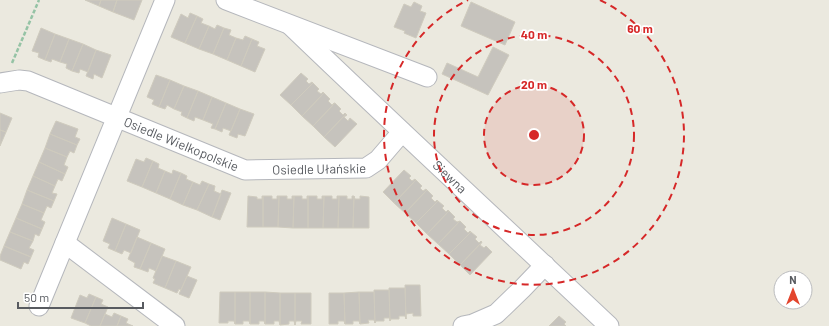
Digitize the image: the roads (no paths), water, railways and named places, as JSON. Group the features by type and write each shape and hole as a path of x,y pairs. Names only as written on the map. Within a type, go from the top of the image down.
{"street":[{"name":"Osiedle Wielkopolskie","path":"39,306 165,0"},
{"name":"Siewna","path":"226,0 427,77"},
{"name":"Siewna","path":"291,26 609,326"},
{"name":"Osiedle Wielkopolskie","path":"2,83 19,80 28,81 245,170"},
{"name":"Osiedle Ułańskie","path":"245,170 366,168 378,160 402,132"},
{"path":"65,243 175,326"},
{"path":"463,326 473,324 496,314 545,265"}]}
